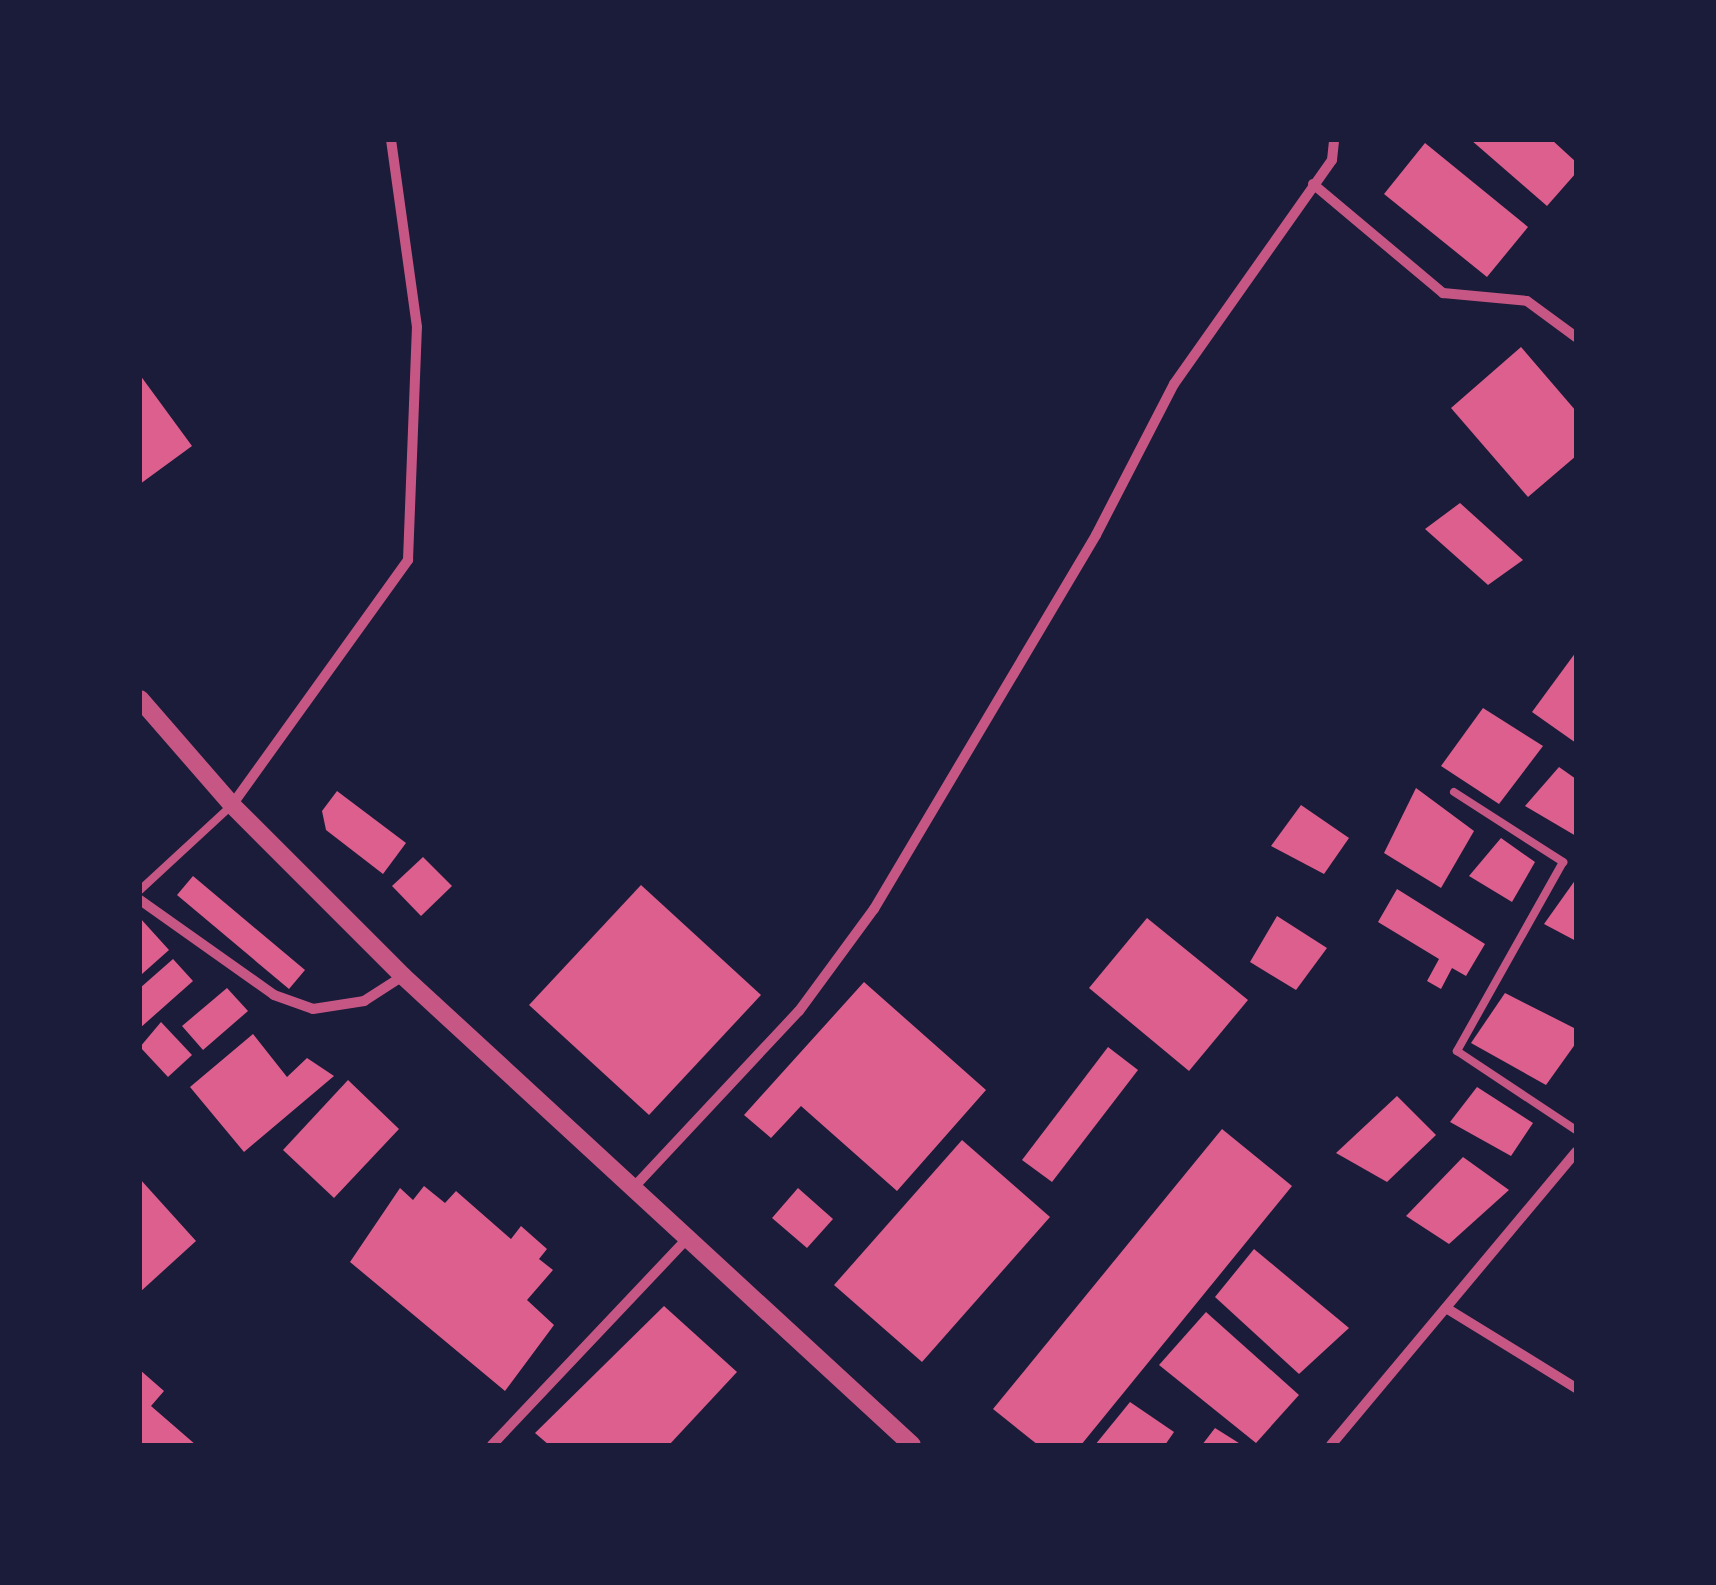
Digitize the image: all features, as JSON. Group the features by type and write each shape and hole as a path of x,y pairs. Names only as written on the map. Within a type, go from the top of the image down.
{"street":[{"path":"232,805 408,560 417,327 391,140"},
{"path":"634,1186 799,1012 874,909 1096,535 1174,384 1332,160 1337,141"},
{"path":"1313,184 1443,293 1527,301 1576,337"},
{"path":"140,699 232,805 403,976 912,1445"},
{"path":"140,900 274,995 313,1008 364,1002 403,976"},
{"path":"1331,1445 1576,1152"},
{"path":"492,1445 687,1239"},
{"path":"1446,1308 1576,1388"}],"lane":[{"path":"1454,792 1562,862 1457,1051 1576,1130"},
{"path":"140,890 232,805"}],"building":[{"path":"1471,140 1552,140 1576,162 1576,173 1547,206"},
{"path":"1425,143 1528,227 1487,277 1384,194"},
{"path":"1521,347 1576,411 1576,456 1528,497 1451,408"},
{"path":"140,375 192,446 140,484"},
{"path":"1460,503 1523,560 1488,585 1425,529"},
{"path":"1576,652 1576,743 1532,712"},
{"path":"1483,708 1543,746 1499,804 1441,766"},
{"path":"1559,767 1576,779 1576,836 1525,806"},
{"path":"1416,788 1474,831 1441,888 1384,853"},
{"path":"337,791 406,843 383,874 326,830 322,811"},
{"path":"1301,805 1349,838 1324,874 1271,846"},
{"path":"1501,838 1535,862 1512,902 1469,876"},
{"path":"423,857 452,886 421,916 392,886"},
{"path":"193,876 305,970 289,989 177,895"},
{"path":"1576,879 1576,941 1544,924"},
{"path":"641,885 761,995 649,1115 529,1005"},
{"path":"1397,889 1485,944 1466,976 1452,968 1441,989 1427,981 1439,959 1378,922"},
{"path":"1277,916 1327,948 1296,990 1250,962"},
{"path":"140,918 169,950 142,974 140,972"},
{"path":"1147,918 1248,1000 1189,1071 1089,988"},
{"path":"173,959 193,981 140,1028 140,988"},
{"path":"864,982 986,1090 897,1191 801,1106 771,1138 744,1115"},
{"path":"227,988 248,1011 203,1050 182,1026"},
{"path":"1505,993 1576,1029 1576,1043 1546,1085 1471,1043"},
{"path":"161,1022 192,1055 168,1077 140,1047"},
{"path":"253,1034 287,1077 307,1058 334,1076 244,1152 190,1087"},
{"path":"1108,1047 1138,1070 1052,1182 1022,1160"},
{"path":"348,1080 399,1129 334,1198 283,1150"},
{"path":"1477,1087 1533,1123 1511,1156 1450,1122"},
{"path":"1397,1096 1436,1135 1387,1182 1336,1153"},
{"path":"1222,1129 1292,1186 1081,1445 1038,1445 993,1409"},
{"path":"962,1140 1050,1217 922,1362 834,1285"},
{"path":"1463,1157 1509,1190 1449,1244 1406,1216"},
{"path":"140,1179 196,1241 140,1292"},
{"path":"424,1186 445,1203 456,1191 511,1239 521,1226 547,1249 539,1259 553,1270 527,1300 554,1325 505,1391 350,1262 400,1188 413,1200"},
{"path":"798,1188 833,1219 807,1248 772,1218"},
{"path":"1254,1249 1349,1328 1299,1374 1215,1297"},
{"path":"664,1306 737,1372 669,1445 549,1445 535,1433"},
{"path":"1206,1312 1299,1395 1256,1443 1159,1365"},
{"path":"140,1370 164,1391 151,1406 196,1445 140,1445"},
{"path":"1130,1402 1174,1432 1165,1445 1095,1445"},
{"path":"1215,1428 1242,1445 1202,1445"}]}
